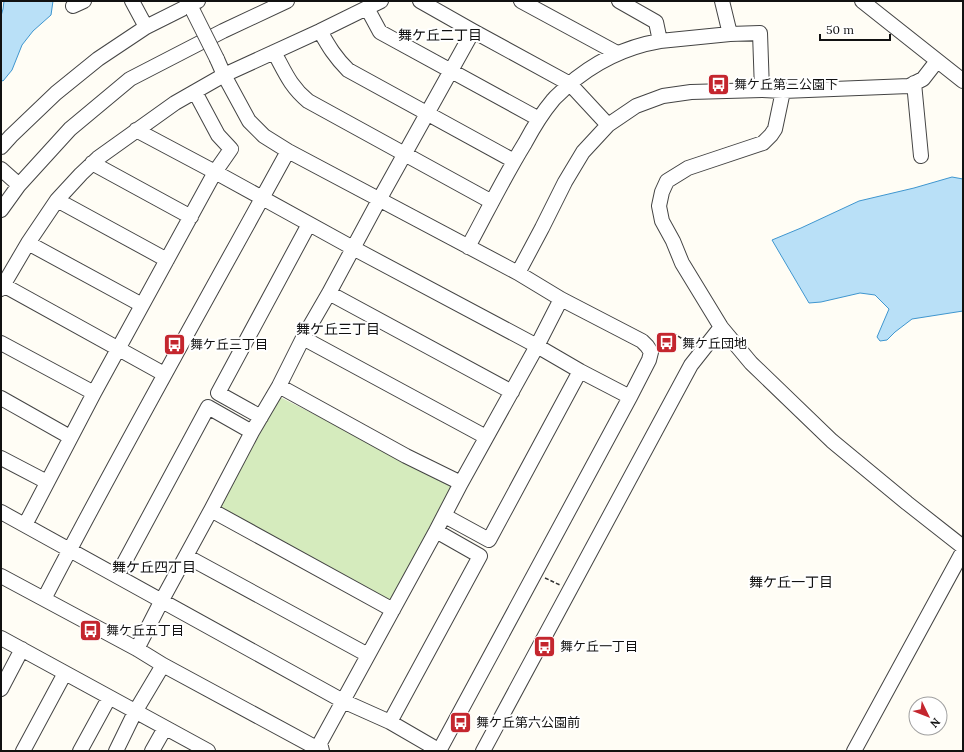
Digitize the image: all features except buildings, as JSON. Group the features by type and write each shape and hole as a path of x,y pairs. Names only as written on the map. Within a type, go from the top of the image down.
{"street":[{"path":"132,1 146,27"},
{"path":"1,210 19,185 70,129 130,79 223,31 287,1"},
{"path":"164,374 119,348 2,287 28,243 57,200 98,158 175,103 224,75 381,1"},
{"path":"420,1 570,84 608,125"},
{"path":"521,1 617,53"},
{"path":"619,1 656,22 660,40"},
{"path":"722,1 730,34"},
{"path":"862,1 963,81"},
{"path":"1,147 10,136 56,93 98,59 146,27 193,5 224,75 249,121 264,136 288,151 518,273 561,299 642,341 650,352 649,360 630,397 439,751 390,722 343,701 1,512"},
{"path":"367,8 380,32 539,119"},
{"path":"320,31 331,51 348,70 514,161"},
{"path":"137,649 252,432 279,386 303,338 473,31"},
{"path":"468,247 514,161 539,119 554,99 570,84 589,69 607,58 617,53 660,40 760,33 762,90"},
{"path":"274,52 290,83 308,101 492,202"},
{"path":"518,273 565,182 583,152 608,125 636,106 663,96 691,92 762,90 782,91 909,86 923,79 937,61"},
{"path":"914,84 921,156"},
{"path":"782,91 775,128 771,135 763,143 688,168 667,181 662,192 659,206 662,221 682,262 721,327 751,363 832,441 963,547"},
{"path":"25,525 70,437 142,305 215,172 231,149 218,135 195,92"},
{"path":"136,130 630,397"},
{"path":"44,599 164,374 288,151"},
{"path":"92,163 191,217"},
{"path":"1,169 19,185"},
{"path":"57,200 168,260"},
{"path":"261,417 218,393 309,224"},
{"path":"28,243 142,305"},
{"path":"329,293 512,392"},
{"path":"322,751 320,743 486,437 512,392 561,299"},
{"path":"483,751 691,365 721,327"},
{"path":"303,338 486,437"},
{"path":"1,343 94,393"},
{"path":"444,516 489,540 580,371"},
{"path":"279,386 406,456 461,483"},
{"path":"1,398 70,437"},
{"path":"117,576 208,407 252,432"},
{"path":"1,458 47,482"},
{"path":"211,510 393,610"},
{"path":"390,722 480,556 436,531"},
{"path":"854,751 963,551"},
{"path":"186,556 368,656"},
{"path":"2,580 44,599 322,751"},
{"path":"1,638 208,751"},
{"path":"1,689 22,649"},
{"path":"116,751 135,712 163,665"},
{"path":"23,751 65,673"},
{"path":"80,751 109,698"},
{"path":"152,751 165,728"}],"path":[{"path":"673,333 702,351"},
{"path":"536,573 570,591"}],"green space":[{"path":"280,397 454,485 390,601 218,510"}],"water":[{"path":"4,1 53,1 51,15 33,31 22,45 12,70 3,81 1,80 1,16"},
{"path":"952,177 963,179 963,311 912,319 887,340 880,341 877,337 889,309 875,295 860,293 821,302 809,303 772,240 859,201"}],"place":[{"name":"舞ケ丘第三公園下","path":"719,84"},
{"name":"舞ケ丘団地","path":"666,343"},
{"name":"舞ケ丘三丁目","path":"175,344"},
{"name":"舞ケ丘五丁目","path":"91,630"},
{"name":"舞ケ丘一丁目","path":"544,646"},
{"name":"舞ケ丘第六公園前","path":"461,722"}],"district":[{"name":"舞ケ丘二丁目","path":"440,35"},
{"name":"舞ケ丘三丁目","path":"338,329"},
{"name":"舞ケ丘四丁目","path":"154,567"},
{"name":"舞ケ丘一丁目","path":"791,582"}]}
